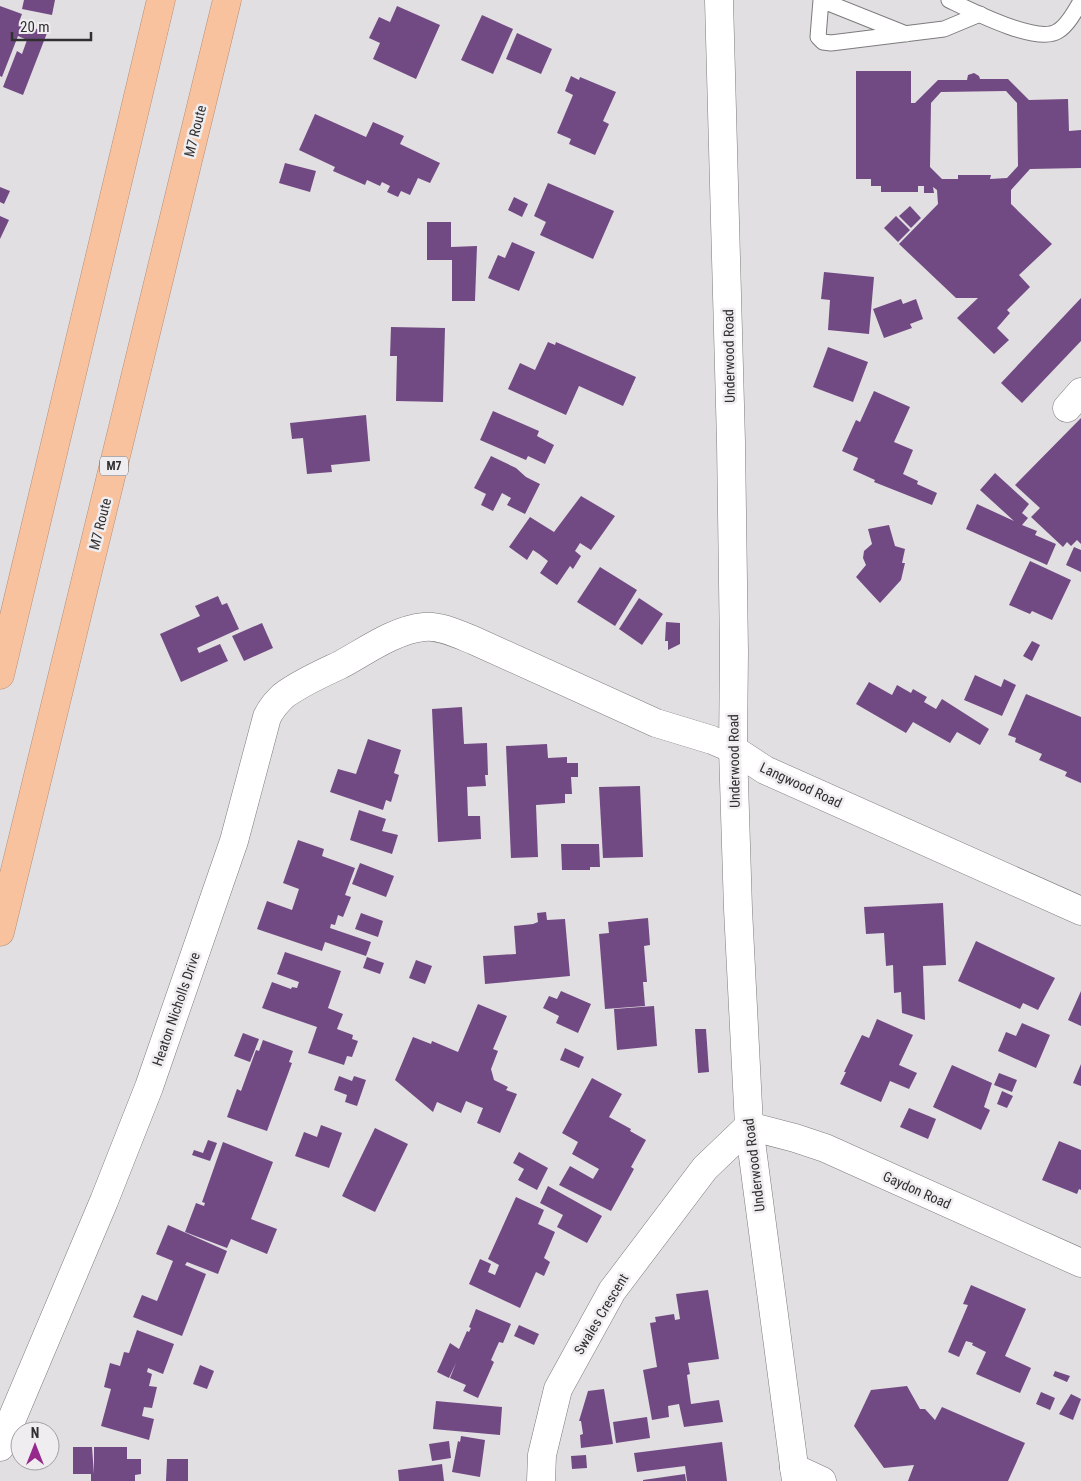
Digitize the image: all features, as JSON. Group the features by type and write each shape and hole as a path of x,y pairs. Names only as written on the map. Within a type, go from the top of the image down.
{"highway":[{"path":"0,675 161,0"},
{"name":"M7 Route","path":"0,932 227,0"}],"street":[{"name":"Underwood Road","path":"719,0 731,442 734,652 732,749 749,1126 795,1474"},
{"name":"Underwood Road","path":"721,37 727,0"},
{"name":"Langwood Road","path":"407,630 426,626 450,631 656,723 712,740 732,749 766,770 1081,911"},
{"name":"Heaton Nicholls Drive","path":"0,1447 104,1201 149,1086 234,841 267,717 272,707 285,695 306,682 407,630"},
{"name":"Gaydon Road","path":"749,1126 824,1148 1081,1263"},
{"name":"Swales Crescent","path":"540,1481 542,1455 558,1390 612,1290 705,1168 749,1126"},
{"path":"795,1474 822,1481"}],"lane":[{"path":"906,34 821,0 818,34 823,42 832,43 906,34 944,29 980,14"},
{"path":"949,0 980,14 1037,35 1052,34 1066,23 1080,1"}],"building":[{"path":"24,0 55,0 52,15 22,9"},
{"path":"0,6 22,14 19,22 47,33 23,95 3,87 17,51 22,54 27,40 18,36 2,77 0,76"},
{"path":"397,6 440,25 416,79 373,59 380,43 369,38 379,17 390,22"},
{"path":"482,15 513,29 493,74 461,60"},
{"path":"517,33 552,49 541,74 506,59"},
{"path":"856,71 911,71 911,103 915,103 938,80 967,80 968,75 974,73 980,79 1008,79 1029,100 1068,99 1069,131 1081,130 1081,168 1030,169 1011,190 1011,204 1052,244 1019,275 1030,287 1007,310 1010,313 997,328 1009,340 994,354 957,318 978,298 956,298 899,244 938,204 937,190 933,187 934,193 924,193 924,186 918,186 918,192 881,192 881,186 871,186 871,179 856,179","holes":["1006,91 1017,103 1018,166 1007,178 990,179 991,175 958,175 958,179 942,179 930,167 931,103 941,92"]},
{"path":"571,76 579,80 580,77 616,92 603,121 609,124 595,155 569,144 571,139 557,133 573,95 565,91"},
{"path":"315,114 366,137 373,122 404,136 400,144 440,163 430,183 418,178 410,195 401,191 398,197 387,192 390,186 382,182 380,186 367,180 365,185 333,171 335,167 299,150"},
{"path":"285,163 316,171 310,192 279,183"},
{"path":"548,183 614,211 593,259 540,235 546,222 534,216"},
{"path":"0,187 10,191 4,204 0,202"},
{"path":"514,197 528,204 522,217 508,210"},
{"path":"910,206 921,218 911,228 899,216"},
{"path":"0,216 9,220 0,239"},
{"path":"896,216 910,230 898,242 884,228"},
{"path":"427,222 451,222 451,247 477,246 475,301 452,301 452,260 427,260"},
{"path":"512,242 535,252 519,291 488,278 498,255 505,258"},
{"path":"824,272 874,277 869,334 828,330 830,300 821,299"},
{"path":"1081,298 1081,341 1022,403 1001,383"},
{"path":"901,299 903,304 916,299 923,319 910,324 912,328 884,338 873,309"},
{"path":"391,327 445,328 443,402 396,401 397,356 390,356"},
{"path":"548,342 555,345 556,342 636,377 623,406 579,386 566,415 508,389 520,363 535,370"},
{"path":"828,347 868,362 853,402 813,387"},
{"path":"874,391 910,407 894,442 913,450 903,474 918,481 917,484 937,493 932,505 874,482 875,480 853,470 858,458 842,451 856,420 860,422"},
{"path":"493,411 539,431 537,436 554,445 545,464 528,456 526,460 480,440"},
{"path":"366,415 370,461 331,465 332,472 307,474 303,438 292,439 290,423"},
{"path":"1081,418 1081,544 1077,540 1071,546 1067,542 1063,547 1031,517 1040,508 1015,485"},
{"path":"491,456 516,468 526,477 540,484 525,514 507,505 511,498 502,493 493,511 481,505 486,494 474,488"},
{"path":"995,473 1029,504 1022,513 1028,518 1022,525 1037,531 1035,535 1056,544 1047,565 966,529 977,504 1014,521 980,490"},
{"path":"581,496 615,516 591,550 580,543 575,551 581,556 573,569 570,566 557,585 540,573 548,561 533,550 527,560 509,547 530,517 554,532"},
{"path":"889,525 895,546 905,549 902,563 905,563 901,580 880,603 856,577 866,565 863,558 864,551 872,544 868,529"},
{"path":"1074,547 1081,550 1081,572 1066,565"},
{"path":"1030,561 1071,580 1052,620 1032,611 1030,614 1009,605"},
{"path":"600,567 637,590 615,626 577,602"},
{"path":"218,596 222,605 227,603 239,629 197,648 199,653 220,644 228,661 181,682 160,634 200,616 195,606"},
{"path":"639,598 663,614 642,645 619,629"},
{"path":"666,622 680,623 680,644 668,650 668,641 665,641"},
{"path":"262,623 273,648 244,661 232,636"},
{"path":"1032,641 1040,645 1032,661 1023,656"},
{"path":"975,675 1001,687 1004,679 1016,685 1002,716 964,700"},
{"path":"869,682 892,695 897,685 911,693 913,689 927,697 924,702 936,709 942,699 989,729 980,745 957,732 950,743 913,722 906,733 856,704"},
{"path":"1026,694 1081,717 1081,783 1065,776 1067,772 1039,760 1042,754 1015,742 1016,738 1008,735"},
{"path":"462,707 464,744 487,743 488,775 485,775 486,786 467,787 468,816 480,816 481,839 438,842 432,709"},
{"path":"368,739 401,750 394,773 399,775 391,802 386,800 383,810 330,792 338,769 356,774"},
{"path":"547,744 548,758 567,757 567,763 578,763 578,777 571,777 572,794 565,794 565,803 536,805 538,857 511,858 506,746"},
{"path":"640,786 643,857 603,858 599,787"},
{"path":"359,810 386,819 382,831 398,835 392,854 350,840"},
{"path":"298,840 324,849 322,856 355,868 345,895 351,897 343,917 338,915 335,925 331,924 330,928 371,942 366,956 325,942 322,951 257,929 267,901 292,910 299,889 283,883"},
{"path":"561,844 599,844 600,867 590,867 590,870 562,870"},
{"path":"360,863 394,876 386,897 352,884"},
{"path":"943,903 946,965 923,966 925,1020 902,1013 901,992 894,993 893,965 886,966 884,933 866,934 864,907"},
{"path":"546,912 547,920 565,919 570,976 485,984 483,956 516,954 514,926 538,922 537,913"},
{"path":"361,913 383,921 378,937 355,929"},
{"path":"648,918 650,945 644,946 647,982 643,982 645,1006 605,1009 599,934 609,933 608,922"},
{"path":"976,941 1055,978 1038,1010 1023,1003 1020,1009 958,981"},
{"path":"285,952 341,971 328,1008 343,1014 337,1029 353,1035 352,1039 358,1041 352,1057 347,1056 344,1065 308,1053 317,1027 262,1008 272,982 291,989 292,987 297,988 299,982 277,974"},
{"path":"367,957 384,963 380,974 363,968"},
{"path":"416,960 432,966 425,984 409,978"},
{"path":"561,991 591,1004 578,1033 556,1023 559,1016 543,1008 549,996 557,999"},
{"path":"1081,991 1081,1026 1068,1020"},
{"path":"478,1004 507,1016 493,1049 498,1051 491,1069 494,1080 508,1087 506,1090 517,1094 500,1133 477,1123 483,1108 466,1101 461,1113 437,1102 433,1112 395,1080 413,1037 431,1044 432,1041 458,1052"},
{"path":"654,1006 657,1046 617,1050 614,1009"},
{"path":"877,1019 913,1035 899,1065 917,1073 909,1089 890,1081 881,1102 840,1084 862,1035 869,1038"},
{"path":"1022,1023 1050,1035 1036,1068 998,1051 1006,1032 1016,1036"},
{"path":"695,1029 706,1029 709,1072 698,1073"},
{"path":"243,1033 259,1039 250,1062 234,1056"},
{"path":"263,1040 293,1051 289,1062 292,1063 267,1131 227,1117 237,1089 241,1091 256,1050 259,1051"},
{"path":"565,1048 584,1057 579,1068 560,1060"},
{"path":"1081,1064 1081,1086 1073,1083"},
{"path":"952,1065 992,1083 984,1107 990,1110 981,1130 933,1107"},
{"path":"999,1073 1017,1080 1012,1092 994,1085"},
{"path":"339,1076 352,1081 354,1076 366,1080 357,1106 345,1102 347,1095 334,1090"},
{"path":"592,1078 622,1094 609,1117 646,1140 631,1167 634,1169 611,1211 559,1185 570,1166 593,1179 599,1169 572,1154 578,1142 562,1133"},
{"path":"1002,1091 1013,1096 1007,1108 997,1104"},
{"path":"909,1108 936,1119 928,1139 900,1127"},
{"path":"321,1125 342,1133 329,1168 295,1156 304,1132 317,1137"},
{"path":"375,1128 408,1144 375,1212 342,1196"},
{"path":"208,1140 217,1143 210,1161 192,1155 194,1150 203,1153"},
{"path":"1059,1141 1081,1150 1081,1190 1079,1189 1077,1194 1042,1180"},
{"path":"223,1142 273,1162 251,1219 277,1229 267,1254 231,1239 227,1248 185,1232 196,1203 204,1206 205,1203 202,1202"},
{"path":"519,1152 548,1168 537,1190 518,1180 524,1169 513,1163"},
{"path":"548,1186 602,1216 587,1243 557,1227 563,1215 540,1203"},
{"path":"516,1197 544,1210 538,1224 555,1232 544,1258 550,1262 544,1276 536,1272 520,1308 469,1284 480,1259 491,1264 488,1272 495,1275 499,1265 488,1259"},
{"path":"168,1225 227,1251 218,1274 187,1262 185,1265 206,1274 182,1336 133,1317 142,1295 157,1301 173,1261 156,1254"},
{"path":"971,1285 1026,1309 1005,1356 1031,1368 1020,1393 976,1374 986,1352 972,1345 973,1343 966,1341 959,1357 948,1352 968,1305 963,1304"},
{"path":"708,1290 719,1359 688,1363 690,1374 687,1375 691,1404 719,1400 723,1422 684,1427 679,1404 668,1406 669,1417 652,1420 643,1370 657,1367 650,1323 656,1322 655,1317 674,1314 675,1320 680,1319 676,1294"},
{"path":"476,1309 511,1324 503,1343 499,1342 491,1360 494,1362 478,1398 463,1391 466,1385 450,1378 456,1363 449,1378 437,1372 450,1343 459,1349 467,1331 469,1332 471,1328 469,1327"},
{"path":"519,1325 539,1334 534,1345 514,1336"},
{"path":"137,1330 174,1344 163,1374 148,1368 147,1372 152,1374 149,1386 157,1387 152,1408 144,1407 142,1416 154,1419 149,1440 101,1426 111,1389 104,1387 110,1363 120,1366 124,1352 129,1353"},
{"path":"200,1365 214,1371 207,1389 193,1384"},
{"path":"1055,1371 1070,1376 1067,1382 1053,1376"},
{"path":"907,1386 920,1409 925,1409 935,1420 942,1407 1025,1443 1008,1481 908,1481 914,1465 884,1468 854,1426 871,1390"},
{"path":"604,1389 613,1444 581,1448 580,1435 583,1434 581,1421 579,1421 588,1391"},
{"path":"1041,1392 1055,1398 1050,1410 1036,1404"},
{"path":"1071,1394 1081,1399 1073,1420 1059,1414"},
{"path":"436,1401 502,1407 500,1435 433,1429"},
{"path":"647,1417 650,1438 616,1443 613,1422"},
{"path":"461,1436 485,1440 480,1477 452,1472 458,1441 460,1442"},
{"path":"449,1441 451,1458 432,1461 429,1444"},
{"path":"722,1442 727,1481 687,1481 685,1466 637,1472 634,1453"},
{"path":"73,1447 92,1447 94,1474 94,1447 127,1447 127,1459 141,1459 141,1474 135,1475 135,1481 91,1481 91,1474 73,1474"},
{"path":"586,1455 587,1468 572,1469 571,1456"},
{"path":"167,1459 188,1459 188,1481 166,1481"},
{"path":"442,1464 444,1481 399,1481 398,1470"},
{"path":"685,1474 686,1481 643,1481 643,1480"}]}
